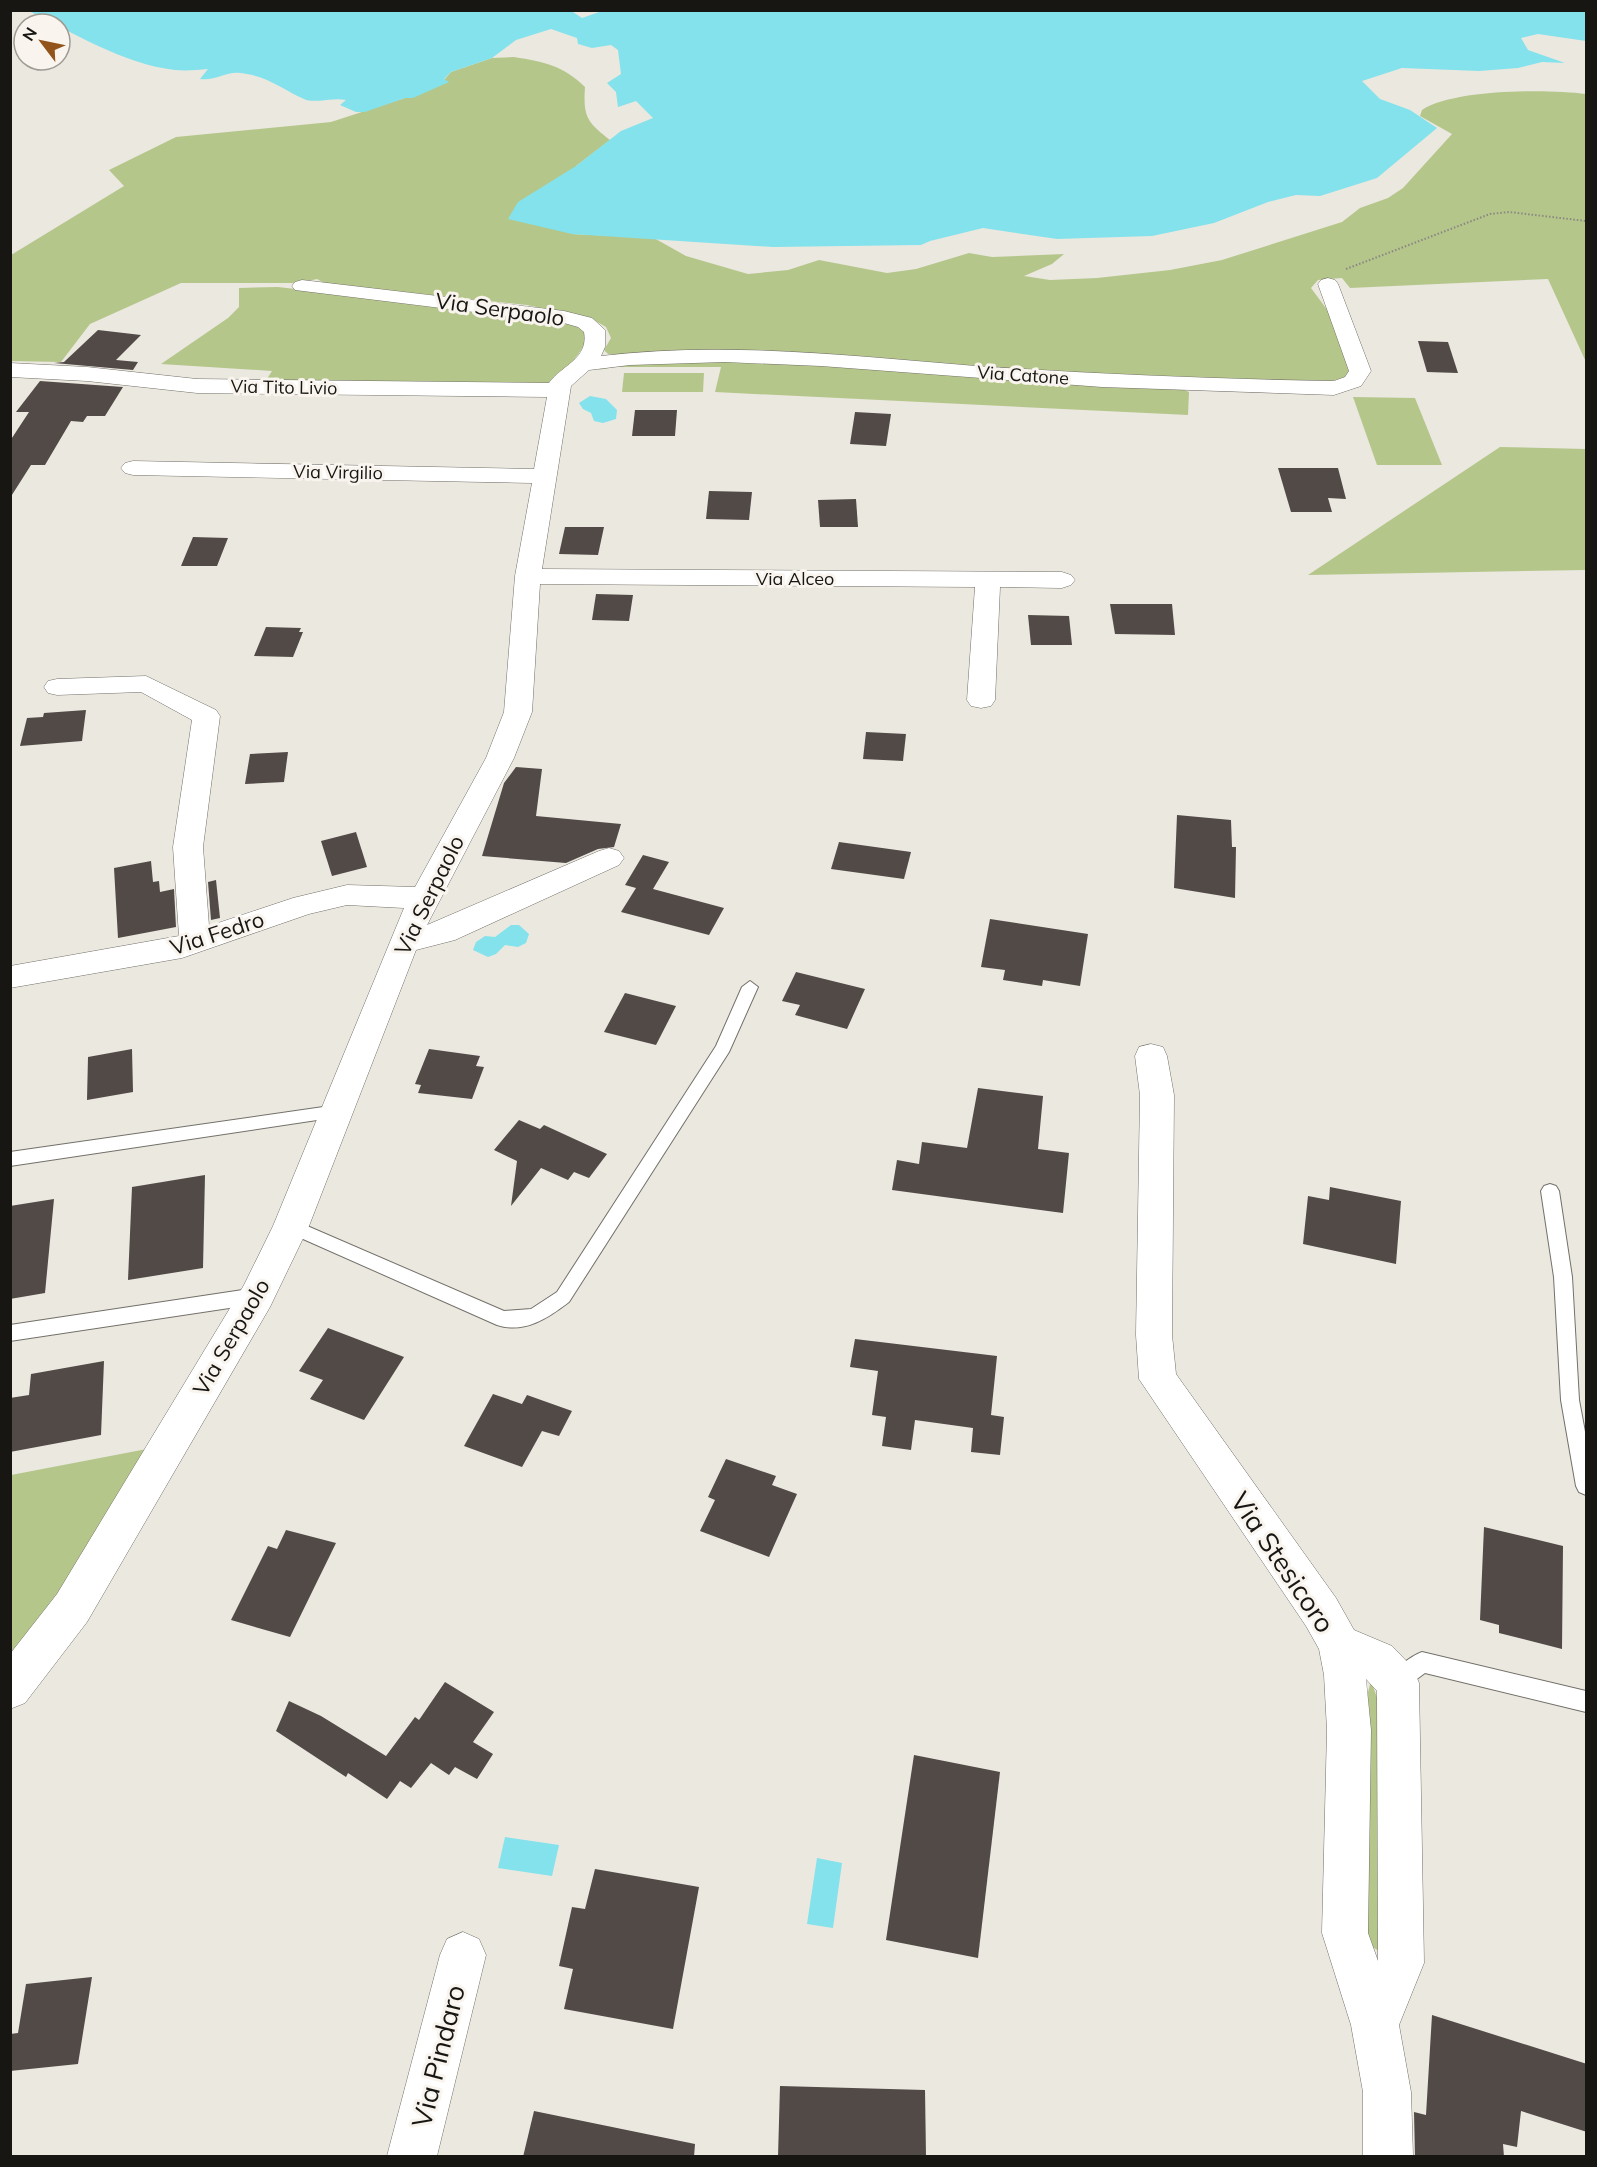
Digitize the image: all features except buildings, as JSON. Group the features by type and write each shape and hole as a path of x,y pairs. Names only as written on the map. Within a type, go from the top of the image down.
{"street":[{"name":"Via Catone","path":"585,364 611,360 763,358 1137,383 1334,388 1349,384 1358,378 1360,371 1328,284"},
{"name":"Via Serpaolo","path":"10,1688 72,1608 257,1296 291,1226 404,942 424,898 500,758 518,712 528,576 560,384 585,364 596,346 594,330 585,322 524,310 302,286"},
{"name":"Via Tito Livio","path":"10,370 87,374 197,386 559,390"},
{"name":"Via Virgilio","path":"133,468 544,476"},
{"name":"Via Alceo","path":"528,576 1062,580"},
{"path":"981,700 988,580"},
{"path":"57,687 146,684 206,716 189,847 195,941"},
{"path":"404,942 444,932 609,858"},
{"name":"Via Fedro","path":"10,977 182,947 304,905 347,895 424,898"},
{"name":"Via Stesicoro","path":"1151,1056 1157,1095 1154,1335 1158,1379 1321,1612 1339,1645 1349,1730 1345,1933 1376,2025 1387,2092 1388,2157"},
{"path":"1339,1645 1377,1660 1398,1683 1401,1963 1376,2025"},
{"name":"Via Pindaro","path":"412,2157 463,1955"}],"lane":[{"path":"291,1226 503,1319 517,1320 535,1317 563,1297 723,1048 750,987"},
{"path":"10,1159 337,1111"},
{"path":"1550,1191 1563,1277 1570,1400 1587,1486"},
{"path":"10,1334 257,1296"},
{"path":"1398,1683 1422,1662 1587,1702"}],"path":[{"path":"1328,284 1327,276 1490,214 1509,212 1587,221"}],"green space":[{"path":"514,57 561,69 577,80 585,87 588,118 610,140 576,166 572,234 654,238 686,256 748,274 788,270 819,260 887,273 916,269 969,253 992,257 1064,254 1052,264 1024,276 1050,280 1097,278 1170,270 1222,260 1342,222 1360,208 1388,198 1403,188 1452,134 1420,116 1422,110 1437,103 1478,94 1501,92 1548,91 1586,94 1586,362 1548,279 1350,288 1342,278 1318,280 1311,288 1331,315 1350,371 1348,377 1322,383 608,354 604,350 611,338 606,327 592,319 527,305 326,284 317,279 299,283 181,283 90,324 61,362 11,361 11,255 124,186 109,170 176,137 331,122 405,98 444,80 451,72 492,58"},
{"path":"278,287 565,320 584,330 588,338 569,366 557,377 543,385 265,382 272,371 161,364 228,318 239,307 239,288"},
{"path":"767,361 1182,389 1189,392 1188,415 715,392 721,367 615,367 598,370 610,364"},
{"path":"624,373 704,373 703,392 622,392"},
{"path":"1353,397 1415,398 1442,465 1377,465"},
{"path":"1500,447 1586,449 1586,570 1308,575"},
{"path":"152,1448 94,1549 11,1662 11,1475"},
{"path":"1371,1681 1380,1706 1379,1951 1369,1945 1359,1902 1363,1711"}],"water":[{"path":"570,10 582,18 605,10 1586,10 1586,41 1538,34 1521,38 1528,50 1565,63 1542,62 1518,68 1479,71 1402,68 1362,81 1380,99 1410,110 1437,128 1377,178 1320,196 1296,195 1268,202 1214,223 1152,236 1057,239 983,228 921,245 773,247 572,234 508,219 518,202 576,166 621,131 653,118 636,101 618,107 616,92 607,83 621,74 618,50 611,45 592,48 578,44 577,38 551,29 516,40 492,58 451,72 444,79 449,82 413,98 405,98 365,112 356,112 340,105 346,100 304,99 265,79 249,74 231,73 211,79 200,79 208,69 175,70 156,67 118,54 72,32 72,12 29,11"},
{"path":"590,396 606,399 617,410 616,419 603,423 594,421 591,413 583,409 579,403"},
{"path":"511,925 519,925 529,934 526,943 518,947 505,945 496,954 488,957 473,950 476,942 485,936 495,937"},
{"path":"505,1837 559,1845 552,1876 498,1868"},
{"path":"817,1858 842,1863 833,1928 807,1924"}]}
